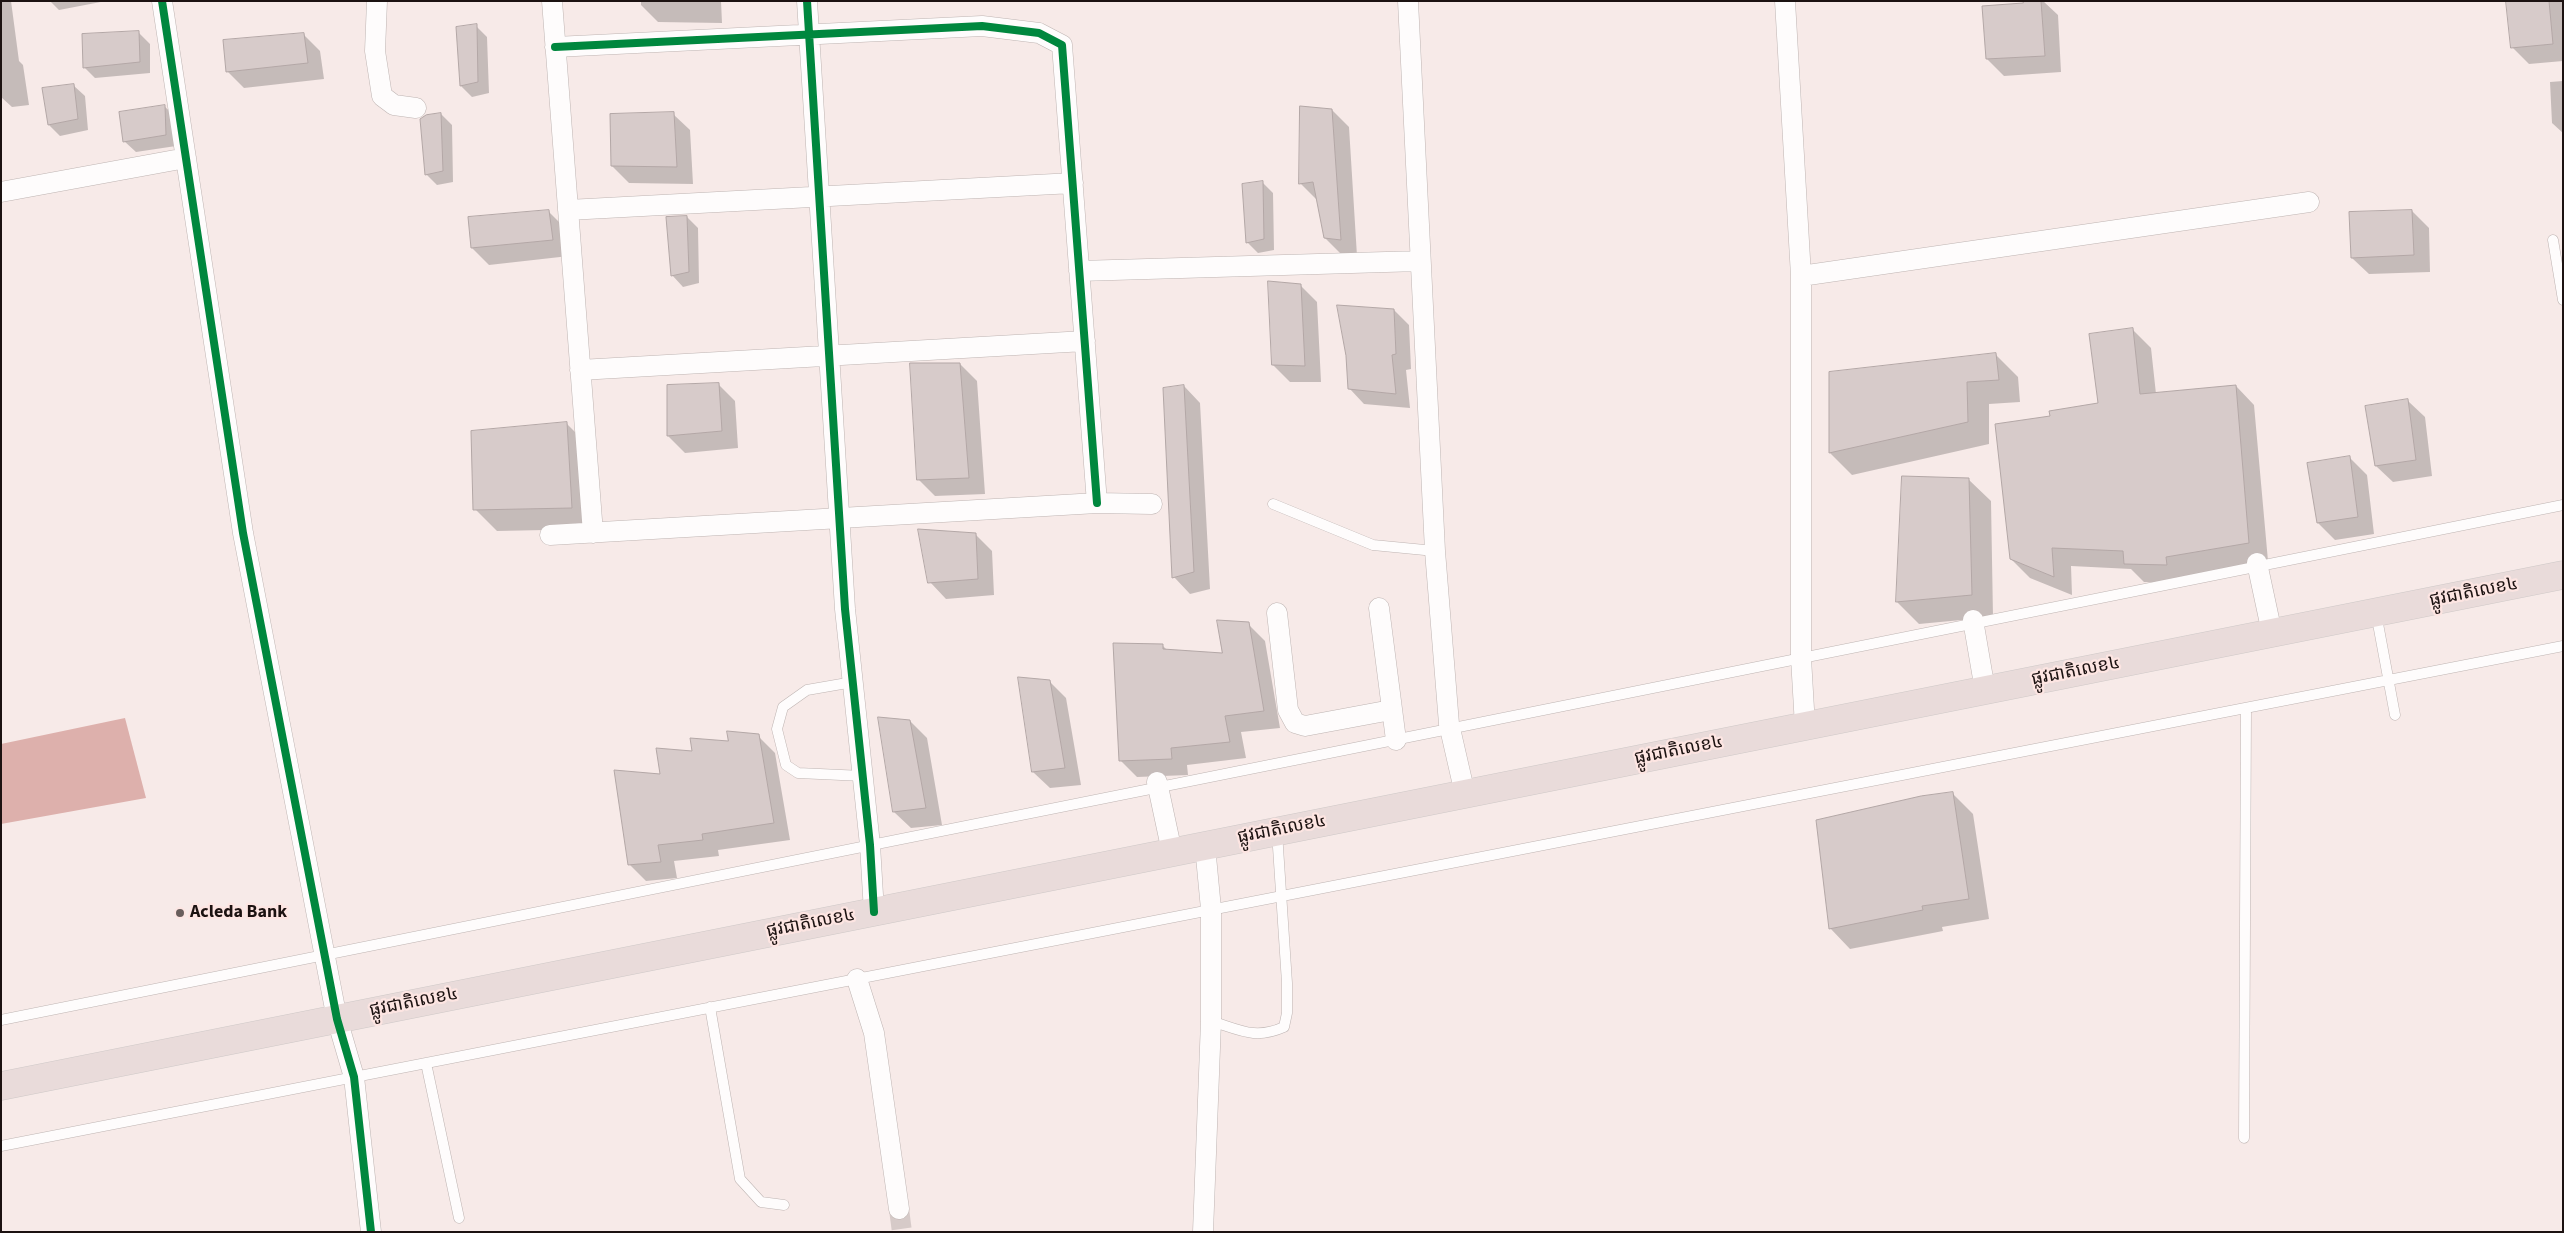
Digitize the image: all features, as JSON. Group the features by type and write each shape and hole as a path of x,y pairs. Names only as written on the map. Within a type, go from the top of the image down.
{"highway":[{"name":"ផ្លូវជាតិលេខ៤","path":"1,1086 2563,575"}],"street":[{"path":"162,1 243,533 337,1019 354,1077 371,1232"},
{"path":"377,1 375,51 382,96 394,105 416,108"},
{"path":"552,1 593,533"},
{"path":"807,1 840,518 853,682 870,845 874,912"},
{"path":"1408,1 1435,551 1450,728 1465,794"},
{"path":"1785,1 1801,276 1801,658 1805,726"},
{"path":"555,47 982,26 1038,33 1052,38 1062,46 1097,503"},
{"path":"1,192 186,158"},
{"path":"568,210 1073,183"},
{"path":"1801,276 2309,202"},
{"path":"1080,271 1420,262"},
{"path":"580,370 1085,341"},
{"path":"550,535 1097,503 1152,504"},
{"path":"2258,565 2272,633"},
{"path":"1379,608 1396,740"},
{"path":"1277,613 1288,710 1295,722 1305,726 1391,710"},
{"path":"1974,622 1985,690"},
{"path":"1158,784 1172,852"},
{"path":"1203,1232 1211,1021 1211,909 1205,846"},
{"path":"856,979 874,1033 899,1209"}],"lane":[{"path":"2553,240 2563,300"},
{"path":"1273,504 1374,545 1435,551"},
{"path":"1,1020 870,845 1158,784 1396,740 1974,622 2563,505"},
{"path":"2376,612 2395,715"},
{"path":"1,1146 2563,646"},
{"path":"853,682 807,690 783,707 777,729 786,765 798,773 863,776"},
{"path":"2244,1138 2246,708"},
{"path":"1211,1021 1252,1034 1269,1034 1284,1027 1287,1013 1287,982 1277,831"},
{"path":"710,1007 740,1179 761,1202 784,1205"},
{"path":"426,1063 459,1218"}],"shaded area":[{"path":"125,718 146,798 1,824 1,744"}],"building":[{"path":"2023,1 2041,1 2045,56 1986,59 1982,6 2023,3"},
{"path":"2506,1 2549,1 2553,44 2511,48"},
{"path":"477,24 478,82 460,86 456,27"},
{"path":"139,31 140,62 83,68 82,34"},
{"path":"304,33 308,63 226,72 223,40"},
{"path":"74,84 78,119 48,125 42,88"},
{"path":"165,105 166,135 123,142 119,112"},
{"path":"1300,106 1332,109 1341,240 1324,238 1313,182 1299,184"},
{"path":"674,112 677,167 611,166 610,114"},
{"path":"441,113 443,171 425,175 420,119 426,115"},
{"path":"1263,181 1264,239 1246,243 1242,184"},
{"path":"549,210 553,240 471,248 468,217"},
{"path":"2412,210 2414,255 2351,258 2349,212"},
{"path":"687,216 689,272 671,276 666,217"},
{"path":"1268,281 1301,284 1305,366 1272,365"},
{"path":"1337,305 1394,309 1396,354 1392,355 1396,394 1348,389 1346,356"},
{"path":"2133,328 2140,394 2236,385 2249,543 2166,557 2167,565 2124,564 2123,551 2052,548 2054,577 2010,559 1995,424 2050,416 2049,411 2098,403 2089,334"},
{"path":"1996,353 1999,380 1967,382 1968,422 1829,453 1829,372"},
{"path":"910,363 960,363 969,478 917,480"},
{"path":"719,383 722,431 667,436 667,385"},
{"path":"1184,385 1194,572 1172,578 1163,388"},
{"path":"2408,399 2416,460 2375,466 2365,406"},
{"path":"567,422 572,508 473,510 471,431"},
{"path":"2350,456 2358,517 2317,523 2307,463"},
{"path":"1902,476 1969,478 1972,595 1896,602"},
{"path":"918,529 976,533 978,579 928,583"},
{"path":"1217,620 1249,622 1264,711 1225,716 1230,742 1171,748 1172,759 1119,761 1113,643 1163,644 1163,649 1222,653"},
{"path":"1018,677 1050,680 1065,768 1032,772"},
{"path":"878,717 910,720 926,808 893,812"},
{"path":"727,731 759,734 774,823 702,834 703,840 658,845 661,862 628,865 614,770 660,774 656,748 692,751 690,738 728,741"},
{"path":"1953,792 1969,899 1922,906 1923,910 1829,929 1816,820 1921,796"}],"tunnel":[{"path":"899,1209 902,1232"}],"cycle path":[{"path":"162,1 243,533 337,1019 354,1077 371,1232"},
{"path":"807,1 845,609 870,845 874,912"},
{"path":"555,47 982,26 1039,33 1062,45 1097,503"}],"place":[{"name":"Acleda Bank","path":"180,913"}]}
